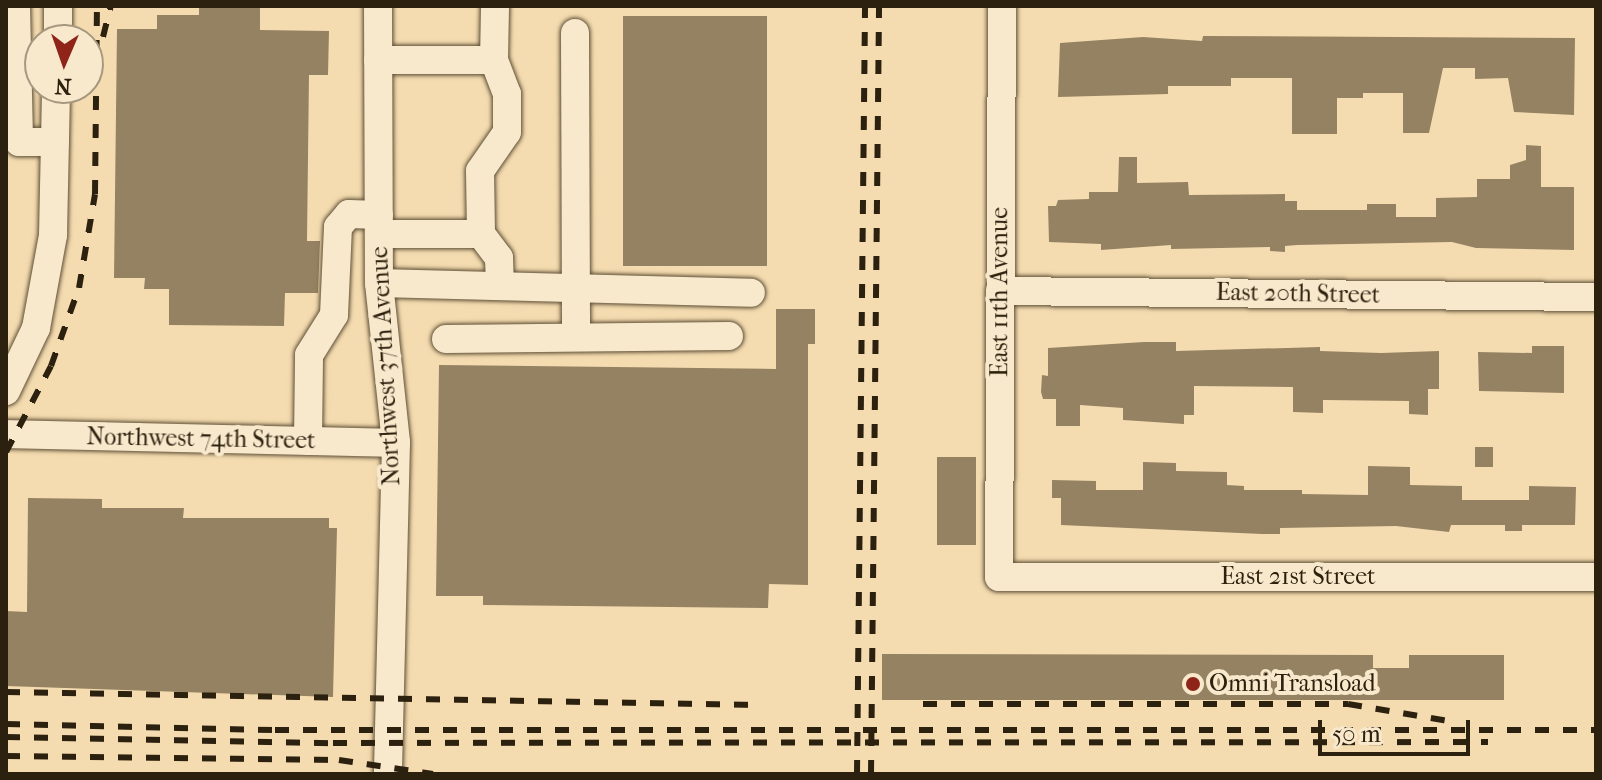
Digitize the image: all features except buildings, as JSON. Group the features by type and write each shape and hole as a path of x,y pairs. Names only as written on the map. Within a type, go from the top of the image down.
{"street":[{"path":"16,6 19,142 55,142"},
{"name":"Northwest 37th Avenue","path":"378,6 379,283 396,443 388,774"},
{"path":"495,6 494,60 507,94 507,132 480,171 481,234 499,258 500,286"},
{"name":"East 11th Avenue","path":"999,577 1002,6"},
{"path":"575,33 576,337"},
{"path":"378,60 494,60"},
{"path":"6,391 36,328 53,235 56,104"},
{"path":"308,441 309,355 334,315 338,227 349,214 379,224 481,234"},
{"path":"379,283 751,293"},
{"name":"East 20th Street","path":"1000,291 1596,297"},
{"path":"446,339 729,336"},
{"name":"Northwest 74th Street","path":"6,434 396,443"},
{"name":"East 21st Street","path":"999,577 1596,577"}],"railway":[{"path":"6,452 51,366 79,288 95,194 97,6"},
{"path":"104,33 111,6"},
{"path":"857,774 865,6"},
{"path":"871,774 879,6"},
{"path":"6,692 759,705"},
{"path":"923,704 1348,704 1454,722"},
{"path":"6,724 275,730 1596,730"},
{"path":"6,737 333,743 1488,742"},
{"path":"6,756 339,760 433,774"}],"place":[{"name":"Omni Transload","path":"1193,684"}]}
